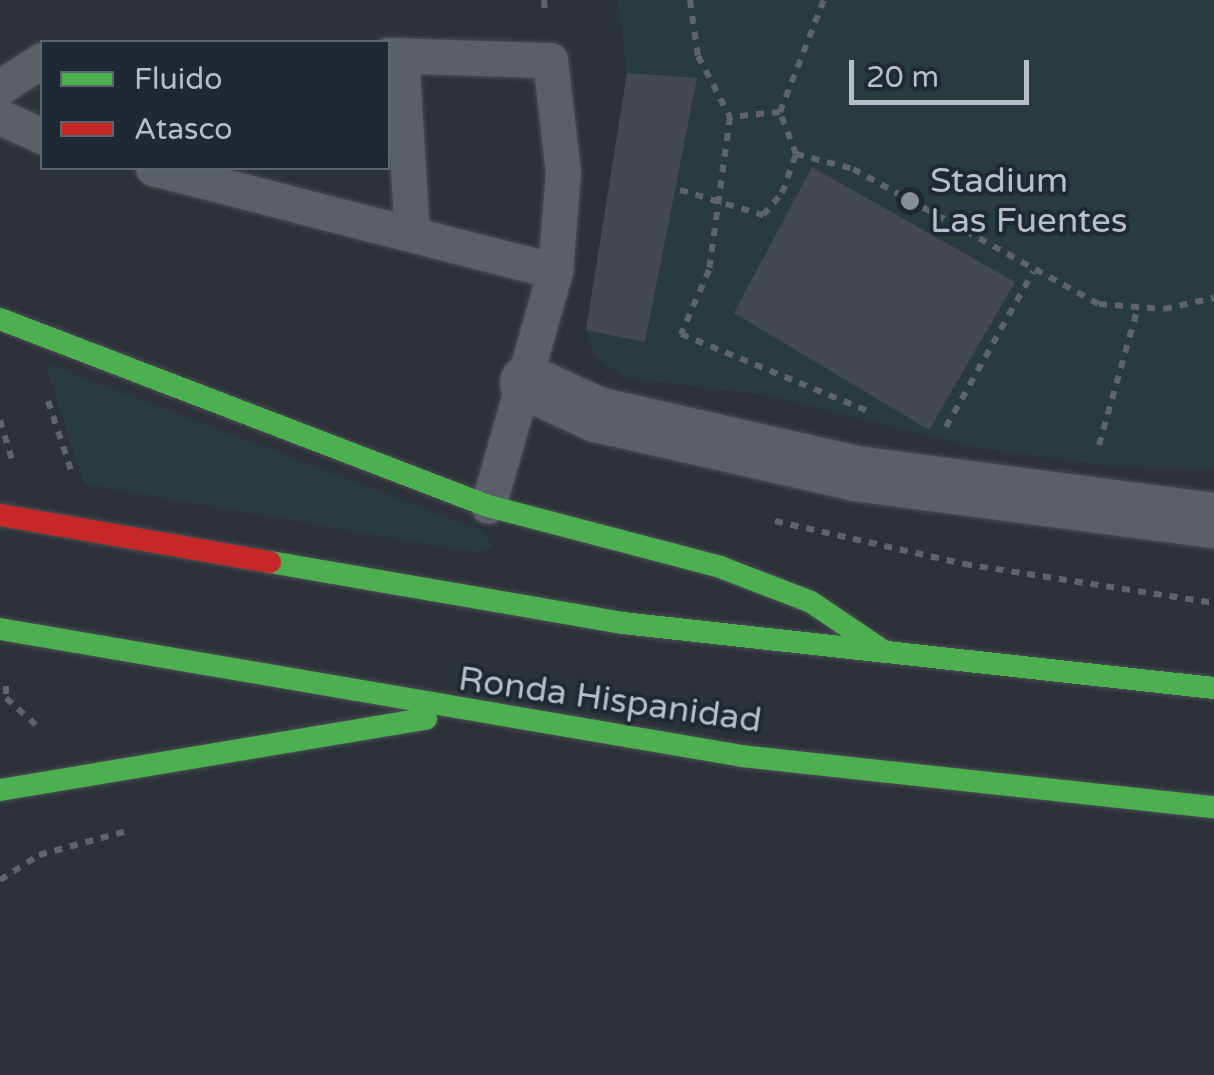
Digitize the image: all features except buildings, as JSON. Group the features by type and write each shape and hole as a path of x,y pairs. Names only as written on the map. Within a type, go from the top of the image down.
{"highway":[{"path":"0,319 488,506 720,567 811,602 896,660"},
{"path":"0,515 584,617 896,660 1214,688"},
{"name":"Ronda Hispanidad","path":"0,629 454,714 1214,807"},
{"path":"0,790 454,714"}],"street":[{"path":"527,382 596,414 855,473 1214,520"}],"lane":[{"path":"412,234 394,55 550,60 563,172 555,271 527,382 488,506"},
{"path":"0,87 40,61"},
{"path":"0,116 40,135"},
{"path":"188,172 280,184 412,234 555,271"}],"path":[{"path":"690,0 698,56 730,117 709,270 681,334 884,418"},
{"path":"680,190 720,196 763,215 793,177 796,154 780,112 824,0"},
{"path":"730,117 780,112"},
{"path":"796,154 853,169 1033,272 1099,304 1138,307 1214,298"},
{"path":"928,430 942,434 1033,272"},
{"path":"1096,458 1138,307"}],"green space":[{"name":"Stadium Las Fuentes","path":"618,0 1214,0 1214,468 1121,467 979,448 765,395 629,378 594,357 586,330 627,73"},
{"path":"45,363 483,531 493,547 480,553 84,484"}],"traffic: fast":[{"path":"0,319 488,506 720,567 811,602 885,652"},
{"path":"270,562 623,623 1214,688"},
{"path":"0,629 742,756 1214,807"},
{"path":"0,790 426,719"}],"traffic: jam":[{"path":"0,515 270,562"}],"place":[{"name":"Stadium Las Fuentes","path":"910,201"}]}
